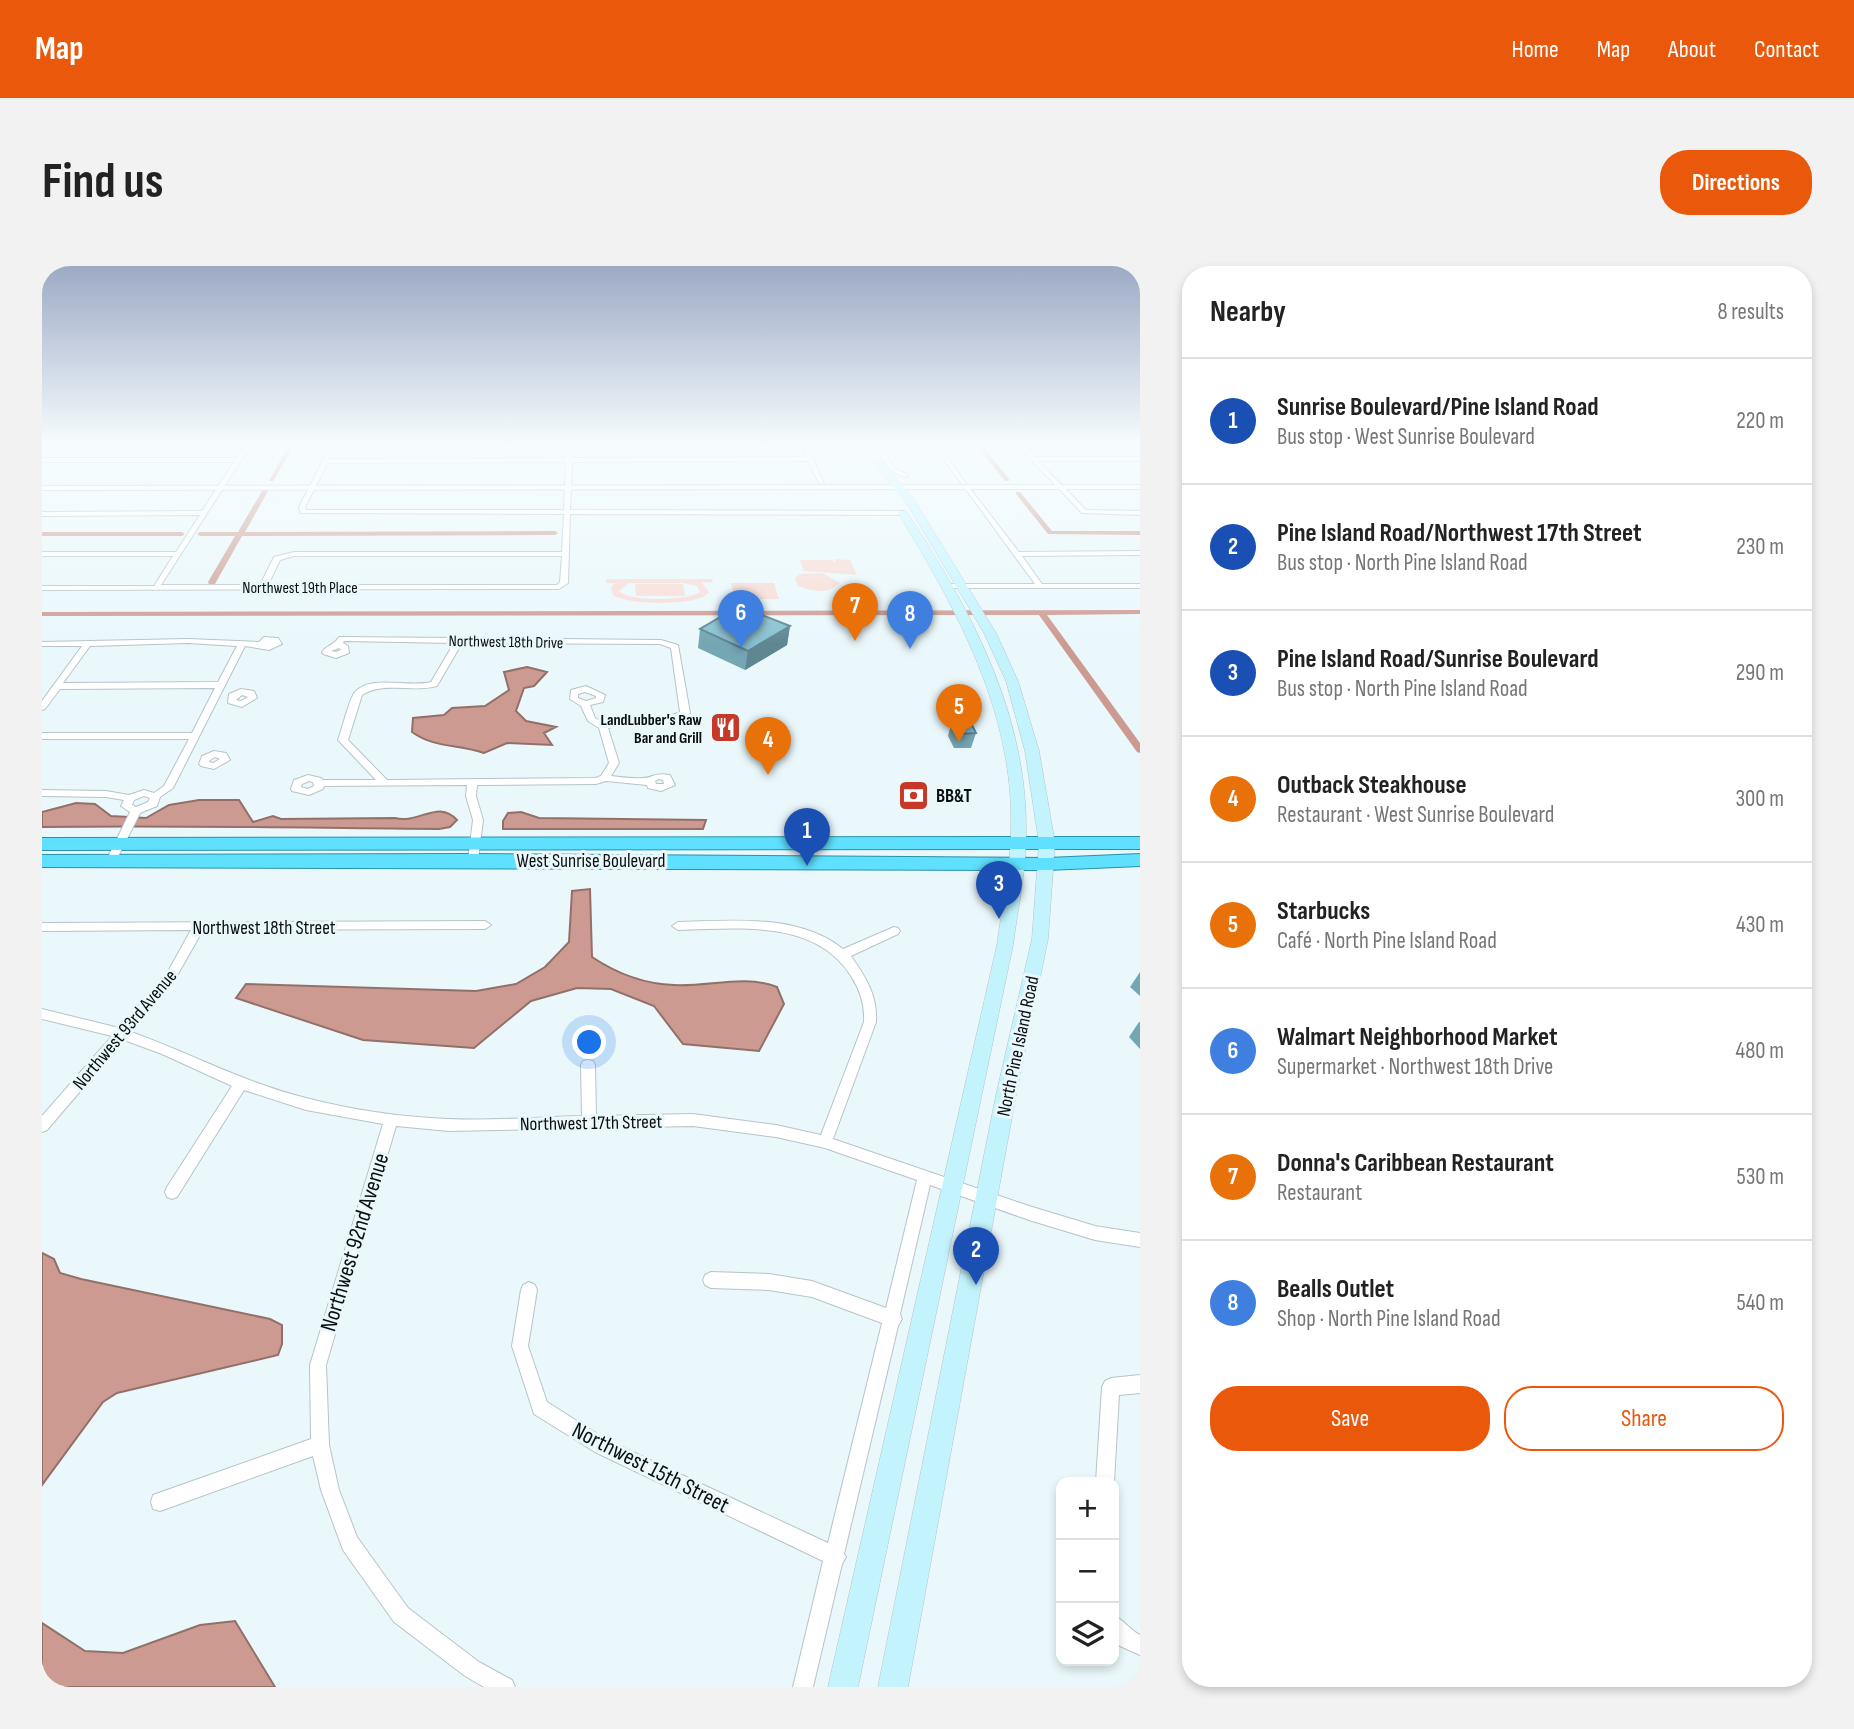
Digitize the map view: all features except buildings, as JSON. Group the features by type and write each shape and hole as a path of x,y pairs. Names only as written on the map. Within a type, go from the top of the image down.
{"highway":[{"name":"West Sunrise Boulevard","path":"474,851 1140,843"},
{"name":"West Sunrise Boulevard","path":"42,844 1016,863 1140,860"},
{"name":"West Sunrise Boulevard","path":"42,861 119,845"}],"main road":[{"name":"North Pine Island Road","path":"893,1687 986,1198 1035,962 1047,863 1042,800 1021,709 1006,667 973,604 913,511"},
{"name":"North Pine Island Road","path":"842,1687 1005,945 1018,843 1019,806 1013,759 990,676 966,621 904,513"}],"street":[{"path":"303,511 904,513"},
{"path":"985,511 1041,587"},
{"path":"1083,511 1140,513"},
{"path":"42,514 204,513"},
{"path":"156,587 204,513"},
{"path":"559,587 564,583 568,514"},
{"path":"42,554 178,554"},
{"path":"264,587 277,559 286,556 566,554"},
{"path":"1017,554 1140,554"},
{"path":"947,586 1140,586"},
{"name":"Northwest 19th Place","path":"42,588 559,587"},
{"path":"385,783 343,740 358,694 377,684 420,687 434,684 459,641"},
{"name":"Northwest 18th Drive","path":"340,642 670,643 675,647 685,713 672,718 621,720 603,727"},
{"path":"43,643 258,645"},
{"path":"42,707 88,643"},
{"path":"119,845 134,813 153,804 155,796 168,788 242,644"},
{"path":"57,687 219,685"},
{"path":"213,698 230,698"},
{"path":"585,704 591,719 603,727 614,763 605,778"},
{"path":"42,736 194,736"},
{"path":"181,761 204,760"},
{"path":"320,783 596,781 605,778 649,782"},
{"path":"472,782 471,796 478,820 474,851"},
{"path":"42,793 106,794 130,798 144,793 155,796"},
{"path":"130,798 126,806 134,813"},
{"name":"Northwest 18th Street","path":"42,927 485,925"},
{"path":"678,926 761,926 796,930 842,955 858,975 868,996 870,1021 825,1142"},
{"name":"Northwest 93rd Avenue","path":"42,1126 170,978 198,928"},
{"path":"842,955 894,931"},
{"name":"Northwest 17th Street","path":"42,1014 122,1034 167,1050 241,1084 306,1104 391,1120 449,1125 589,1120 693,1121 776,1131 825,1142 1095,1233 1140,1240"},
{"path":"587,1065 589,1120"},
{"path":"172,1192 241,1084"},
{"name":"Northwest 92nd Avenue","path":"391,1120 318,1365 320,1445 330,1490 350,1543 401,1615 472,1669 505,1687"},
{"path":"803,1687 894,1319 925,1177"},
{"path":"711,1280 769,1282 812,1289 894,1319"},
{"name":"Northwest 15th Street","path":"529,1290 520,1346 540,1408 601,1446 836,1557"},
{"path":"1105,1477 1111,1387 1140,1384"},
{"path":"160,1502 320,1445"},
{"path":"1119,1631 1127,1639 1140,1645"}],"shaded area":[{"path":"835,559 850,560 857,575 804,571 800,560 832,560 836,563"},
{"path":"822,573 840,583 831,589 815,591 798,586 795,578 800,574"},
{"path":"606,579 712,579 713,582 702,583 709,592 703,597 662,603 620,598 613,595 611,588 615,583 606,583","holes":["629,583 684,583 697,586 700,592 684,597 646,599 625,595 619,591"]},
{"path":"731,583 774,583 779,599 735,599"},
{"path":"635,584 683,584 685,596 636,596"},
{"path":"527,667 547,672 534,686 524,688 516,711 526,721 556,727 544,733 552,745 507,743 484,753 429,741 412,732 413,718 444,715 452,708 485,706 509,690 504,672"},
{"path":"199,800 239,800 253,822 273,816 281,819 404,819 436,812 450,814 457,820 450,827 439,829 42,827 42,812 76,803 95,804 111,816 146,818 169,805"},
{"path":"521,812 539,818 706,820 703,829 503,829 503,821 508,813"},
{"path":"590,889 592,957 611,968 631,977 663,984 752,981 777,987 784,1004 759,1051 683,1044 654,1006 611,989 577,988 531,1001 474,1048 363,1040 236,998 246,984 476,991 516,984 545,967 569,942 572,891"},
{"path":"42,1253 54,1259 60,1273 270,1319 282,1325 282,1344 278,1355 117,1393 103,1402 42,1485"},
{"path":"235,1621 275,1687 42,1687 42,1623 85,1651 123,1653 200,1625"}],"waterway":[{"path":"240,534 253,511"},
{"path":"1033,511 1050,533 1140,533"},
{"path":"240,534 555,533"},
{"path":"42,534 182,534"},
{"path":"200,534 240,534"},
{"path":"212,582 240,534"},
{"path":"42,614 1140,612"},
{"path":"1042,613 1140,750"}],"place":[{"name":"Donna's Caribbean Restaurant","path":"855,641"},
{"name":"Walmart Neighborhood Market","path":"741,648"},
{"name":"Bealls Outlet","path":"910,649"},
{"name":"LandLubber's Raw Bar and Grill","path":"725,728"},
{"name":"Starbucks","path":"959,742"},
{"name":"Outback Steakhouse","path":"768,775"},
{"name":"BB&T","path":"913,795"},
{"name":"Sunrise Boulevard/Pine Island Road","path":"807,866"},
{"name":"Pine Island Road/Sunrise Boulevard","path":"999,919"},
{"name":"Pine Island Road/Northwest 17th Street","path":"976,1285"}]}
